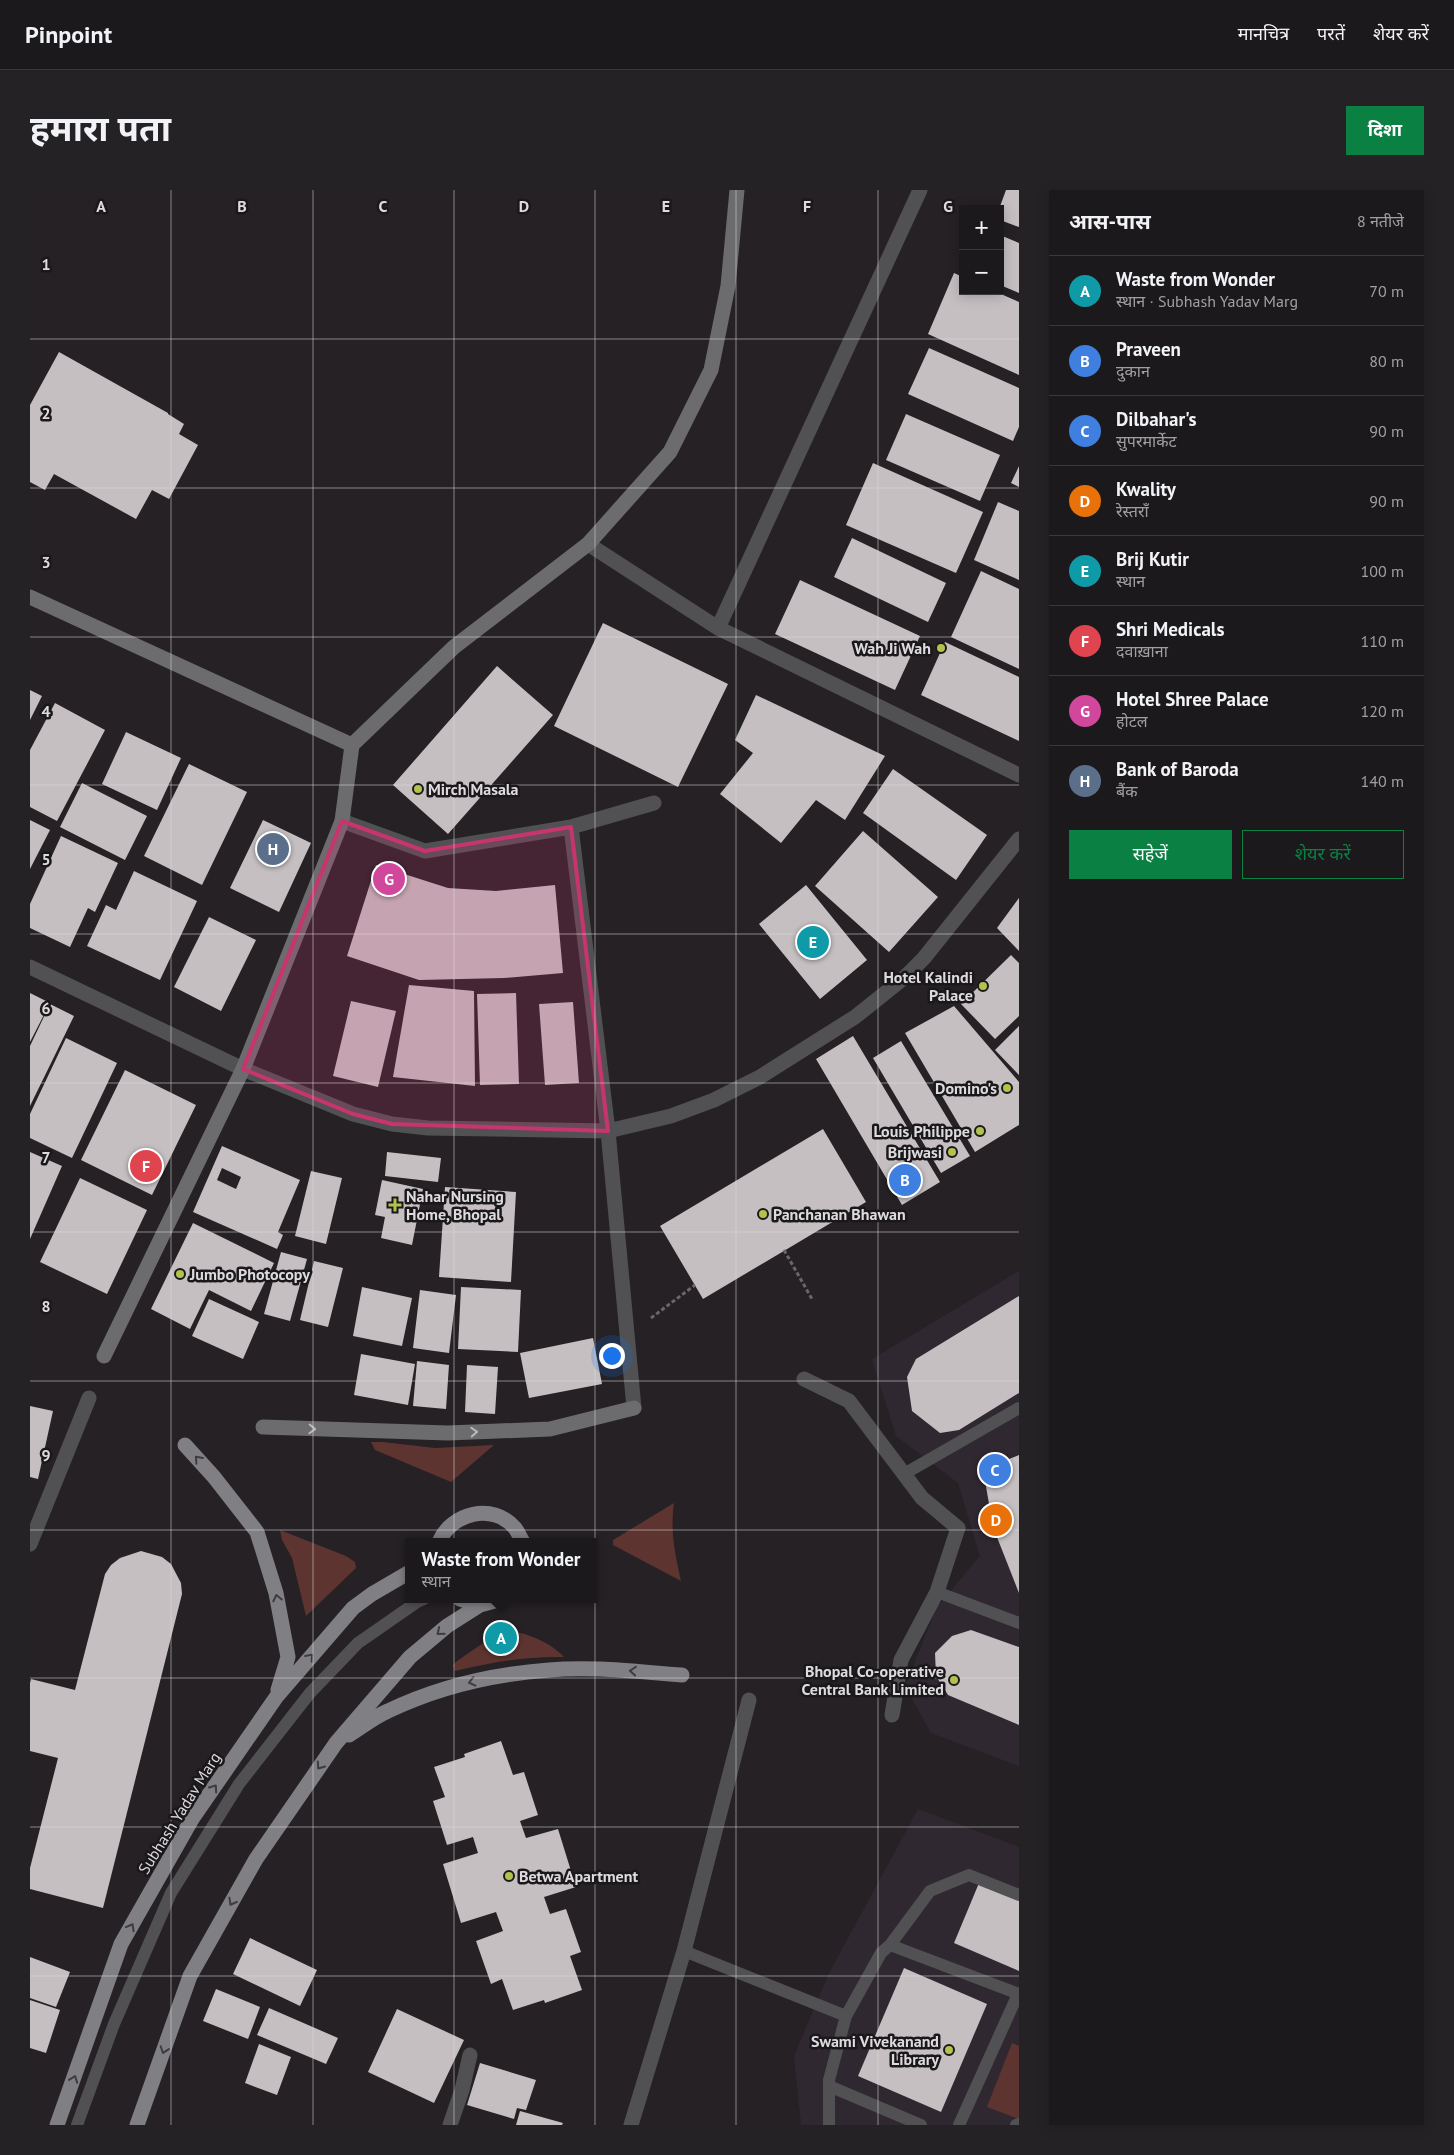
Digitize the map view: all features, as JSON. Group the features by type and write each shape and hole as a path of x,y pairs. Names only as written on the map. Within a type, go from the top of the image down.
{"main road":[{"path":"185,1445 214,1477 257,1532 276,1594 288,1656 276,1696"},
{"path":"442,1538 450,1525 465,1516 483,1513 500,1517 515,1527 521,1538"},
{"name":"Subhash Yadav Marg","path":"57,2125 121,1944 192,1818 276,1696 353,1608 372,1594 405,1575"},
{"path":"473,1603 480,1605"},
{"path":"137,2125 190,1976 256,1859 336,1743 410,1657 448,1626 480,1605 487,1603"},
{"path":"336,1743 387,1711 449,1688 507,1674 551,1669 620,1670 682,1675"}],"street":[{"path":"718,628 920,190"},
{"path":"104,1356 244,1069 342,821 352,745 454,646 588,544 670,452 711,370 728,286 735,192"},
{"path":"588,544 718,628 1019,775"},
{"path":"30,597 352,745"},
{"path":"342,821 425,851 571,827 654,803"},
{"path":"263,1427 448,1434 550,1429 634,1408 608,1131 571,827"},
{"path":"30,967 244,1069 353,1114 392,1124 428,1128 608,1131 671,1116 714,1100 760,1077 855,1017 905,977 924,958 1019,839"},
{"path":"804,1379 849,1401 922,1498 958,1528 938,1592 901,1660 892,1715"},
{"path":"30,1544 89,1398"},
{"path":"631,2125 684,1951 749,1700"},
{"path":"450,2125 462,2090 470,2055"}],"lane":[{"path":"904,1474 1019,1408"},
{"path":"938,1592 1019,1623"},
{"path":"78,2125 114,2024 171,1892 239,1784 310,1693 358,1642 416,1603"},
{"path":"829,2125 829,2080 846,2016 881,1953 890,1945 930,1891 969,1875 1019,1895"},
{"path":"890,1945 1019,1994 959,2125"},
{"path":"684,1951 846,2016"},
{"path":"829,2086 922,2125"}],"path":[{"path":"784,1250 812,1299"},
{"path":"651,1318 695,1285"}],"highlighted area":[{"path":"342,821 425,851 571,827 608,1131 392,1124 353,1114 243,1069"}],"shaded area":[{"path":"1019,1271 1019,1766 931,1733 905,1686 937,1607 980,1556 958,1483 896,1436 872,1359"},
{"path":"371,1442 435,1448 494,1445 451,1482 375,1450"},
{"path":"674,1503 673,1533 681,1581 613,1545 613,1540"},
{"path":"280,1530 346,1556 355,1562 356,1568 306,1616 292,1558 282,1540"},
{"path":"502,1630 536,1638 551,1646 564,1657 510,1660 455,1671 453,1665 457,1661"},
{"path":"918,1809 1019,1847 1019,2125 801,2125 794,2056 828,1975"},
{"path":"1012,2043 1019,2046 1019,2119 987,2107"}],"building":[{"path":"1006,190 1019,190 1019,227 1004,221 1004,205 1000,205"},
{"path":"1004,237 1019,243 1019,293 1004,287"},
{"path":"954,273 959,275 959,295 1003,295 1019,302 1019,375 928,334"},
{"path":"929,348 1019,388 1019,427 1013,441 908,394"},
{"path":"59,352 168,413 184,424 179,434 198,445 169,499 152,490 136,519 54,474 45,490 30,482 30,405"},
{"path":"906,414 1000,455 980,501 886,460"},
{"path":"873,463 983,512 956,573 846,525"},
{"path":"1019,466 1019,487 1011,483"},
{"path":"998,502 1019,511 1019,580 974,560"},
{"path":"852,538 946,583 928,622 834,577"},
{"path":"981,571 1019,589 1019,669 951,637"},
{"path":"800,580 920,636 895,690 775,634"},
{"path":"603,623 728,684 678,787 554,726"},
{"path":"945,642 1019,677 1019,741 921,695"},
{"path":"497,666 553,715 448,834 393,785"},
{"path":"30,690 42,696 30,720"},
{"path":"756,695 885,756 845,820 816,800 781,843 720,794 753,753 735,740"},
{"path":"55,703 105,730 57,821 30,807 30,750"},
{"path":"126,732 181,758 157,810 102,784"},
{"path":"189,764 247,792 202,885 144,856"},
{"path":"893,769 987,835 956,880 863,813"},
{"path":"82,783 147,816 125,860 60,827"},
{"path":"30,820 50,830 30,869"},
{"path":"263,820 311,843 279,912 230,888"},
{"path":"863,831 938,897 889,952 815,886"},
{"path":"61,836 118,863 95,912 88,908 70,947 30,928 30,904"},
{"path":"376,865 448,888 496,891 555,885 563,973 504,978 419,980 347,956"},
{"path":"134,871 197,901 160,980 87,946 106,905 116,910"},
{"path":"806,885 867,960 820,999 759,924"},
{"path":"1019,898 1019,951 997,928"},
{"path":"209,917 256,940 221,1011 174,987"},
{"path":"1011,955 1019,963 1019,1016 995,1039 961,1004"},
{"path":"409,985 474,991 475,1086 393,1077"},
{"path":"30,993 50,1003 30,1042"},
{"path":"516,993 519,1084 480,1085 477,994"},
{"path":"351,1001 396,1011 378,1087 333,1076"},
{"path":"573,1002 579,1083 545,1085 539,1004"},
{"path":"50,1004 74,1016 30,1106 30,1046"},
{"path":"954,1006 1019,1082 1019,1125 975,1152 905,1033"},
{"path":"1019,1026 1019,1075 995,1050"},
{"path":"853,1036 940,1182 902,1205 816,1059"},
{"path":"66,1038 117,1063 72,1158 30,1138 30,1114"},
{"path":"901,1041 970,1156 941,1173 873,1058"},
{"path":"125,1070 196,1105 152,1195 81,1160"},
{"name":"Panchanan Bhawan","path":"823,1129 866,1202 703,1299 660,1226"},
{"path":"222,1146 300,1180 278,1232 283,1235 277,1249 193,1212","holes":["222,1168 241,1177 236,1189 217,1180"]},
{"path":"30,1152 62,1166 30,1239"},
{"path":"387,1152 441,1158 438,1182 385,1176"},
{"path":"311,1171 342,1178 326,1244 295,1236"},
{"path":"80,1178 147,1210 107,1294 40,1262"},
{"path":"382,1180 423,1189 412,1245 381,1238 385,1217 375,1215"},
{"path":"445,1187 516,1192 511,1282 439,1277"},
{"path":"193,1223 274,1263 251,1311 209,1290 190,1329 151,1309"},
{"path":"281,1252 307,1259 290,1321 264,1314"},
{"path":"314,1261 343,1268 328,1327 300,1320"},
{"path":"362,1287 412,1298 402,1346 353,1336"},
{"path":"461,1287 521,1290 518,1352 458,1349"},
{"path":"420,1290 456,1295 449,1353 413,1348"},
{"path":"1019,1296 1019,1393 959,1430 940,1433 912,1411 907,1377 916,1359"},
{"path":"209,1299 259,1322 243,1359 192,1336"},
{"path":"593,1338 602,1384 529,1398 520,1353"},
{"path":"361,1354 415,1364 408,1405 354,1395"},
{"path":"417,1361 449,1365 446,1409 413,1406"},
{"path":"467,1365 498,1367 495,1414 465,1412"},
{"path":"30,1406 53,1411 38,1479 30,1477"},
{"path":"1019,1455 1019,1593 993,1527 983,1469"},
{"path":"141,1551 162,1557 171,1564 181,1583 182,1594 103,1908 30,1889 30,1868 58,1758 30,1751 30,1683 31,1679 75,1690 105,1574 111,1565 120,1558"},
{"path":"971,1630 1019,1647 1019,1725 948,1695 936,1676 935,1653 952,1636"},
{"name":"Betwa Apartment","path":"501,1741 513,1775 524,1772 538,1815 520,1821 526,1838 558,1829 576,1887 544,1897 550,1914 566,1909 581,1952 570,1956 582,1990 545,2003 544,2000 513,2010 502,1979 491,1984 476,1941 503,1931 496,1912 461,1923 443,1864 478,1853 473,1837 447,1845 433,1801 445,1797 434,1767 465,1757 464,1754"},
{"path":"979,1883 1019,1900 1019,1971 954,1943"},
{"path":"250,1938 317,1970 300,2006 233,1974"},
{"path":"30,1957 70,1972 56,2007 30,1998"},
{"path":"904,1968 987,2004 941,2112 858,2076"},
{"path":"216,1989 260,2007 248,2039 203,2021"},
{"path":"30,2000 60,2010 46,2053 30,2048"},
{"path":"269,2008 338,2038 326,2064 257,2035"},
{"path":"397,2009 464,2040 434,2103 368,2072"},
{"path":"259,2044 291,2057 277,2095 245,2083"},
{"path":"480,2063 536,2080 526,2110 517,2108 514,2119 467,2105"},
{"path":"520,2111 563,2123 562,2125 516,2125"}],"place":[{"name":"Wah Ji Wah","path":"941,648"},
{"name":"Mirch Masala","path":"418,789"},
{"name":"Bank of Baroda","path":"273,849"},
{"name":"Hotel Shree Palace","path":"389,879"},
{"name":"Brij Kutir","path":"813,942"},
{"name":"Hotel Kalindi Palace","path":"983,986"},
{"name":"Domino's","path":"1007,1088"},
{"name":"Louis Philippe","path":"980,1131"},
{"name":"Brijwasi","path":"952,1152"},
{"name":"Shri Medicals","path":"146,1166"},
{"name":"Praveen","path":"905,1180"},
{"name":"Nahar Nursing Home, Bhopal","path":"395,1205"},
{"name":"Panchanan Bhawan","path":"763,1214"},
{"name":"Jumbo Photocopy","path":"180,1274"},
{"name":"Dilbahar's","path":"995,1470"},
{"name":"Kwality","path":"996,1520"},
{"name":"Waste from Wonder","path":"501,1638"},
{"name":"Bhopal Co-operative Central Bank Limited","path":"954,1680"},
{"name":"Betwa Apartment","path":"509,1876"},
{"name":"Swami Vivekanand Library","path":"949,2050"}]}
